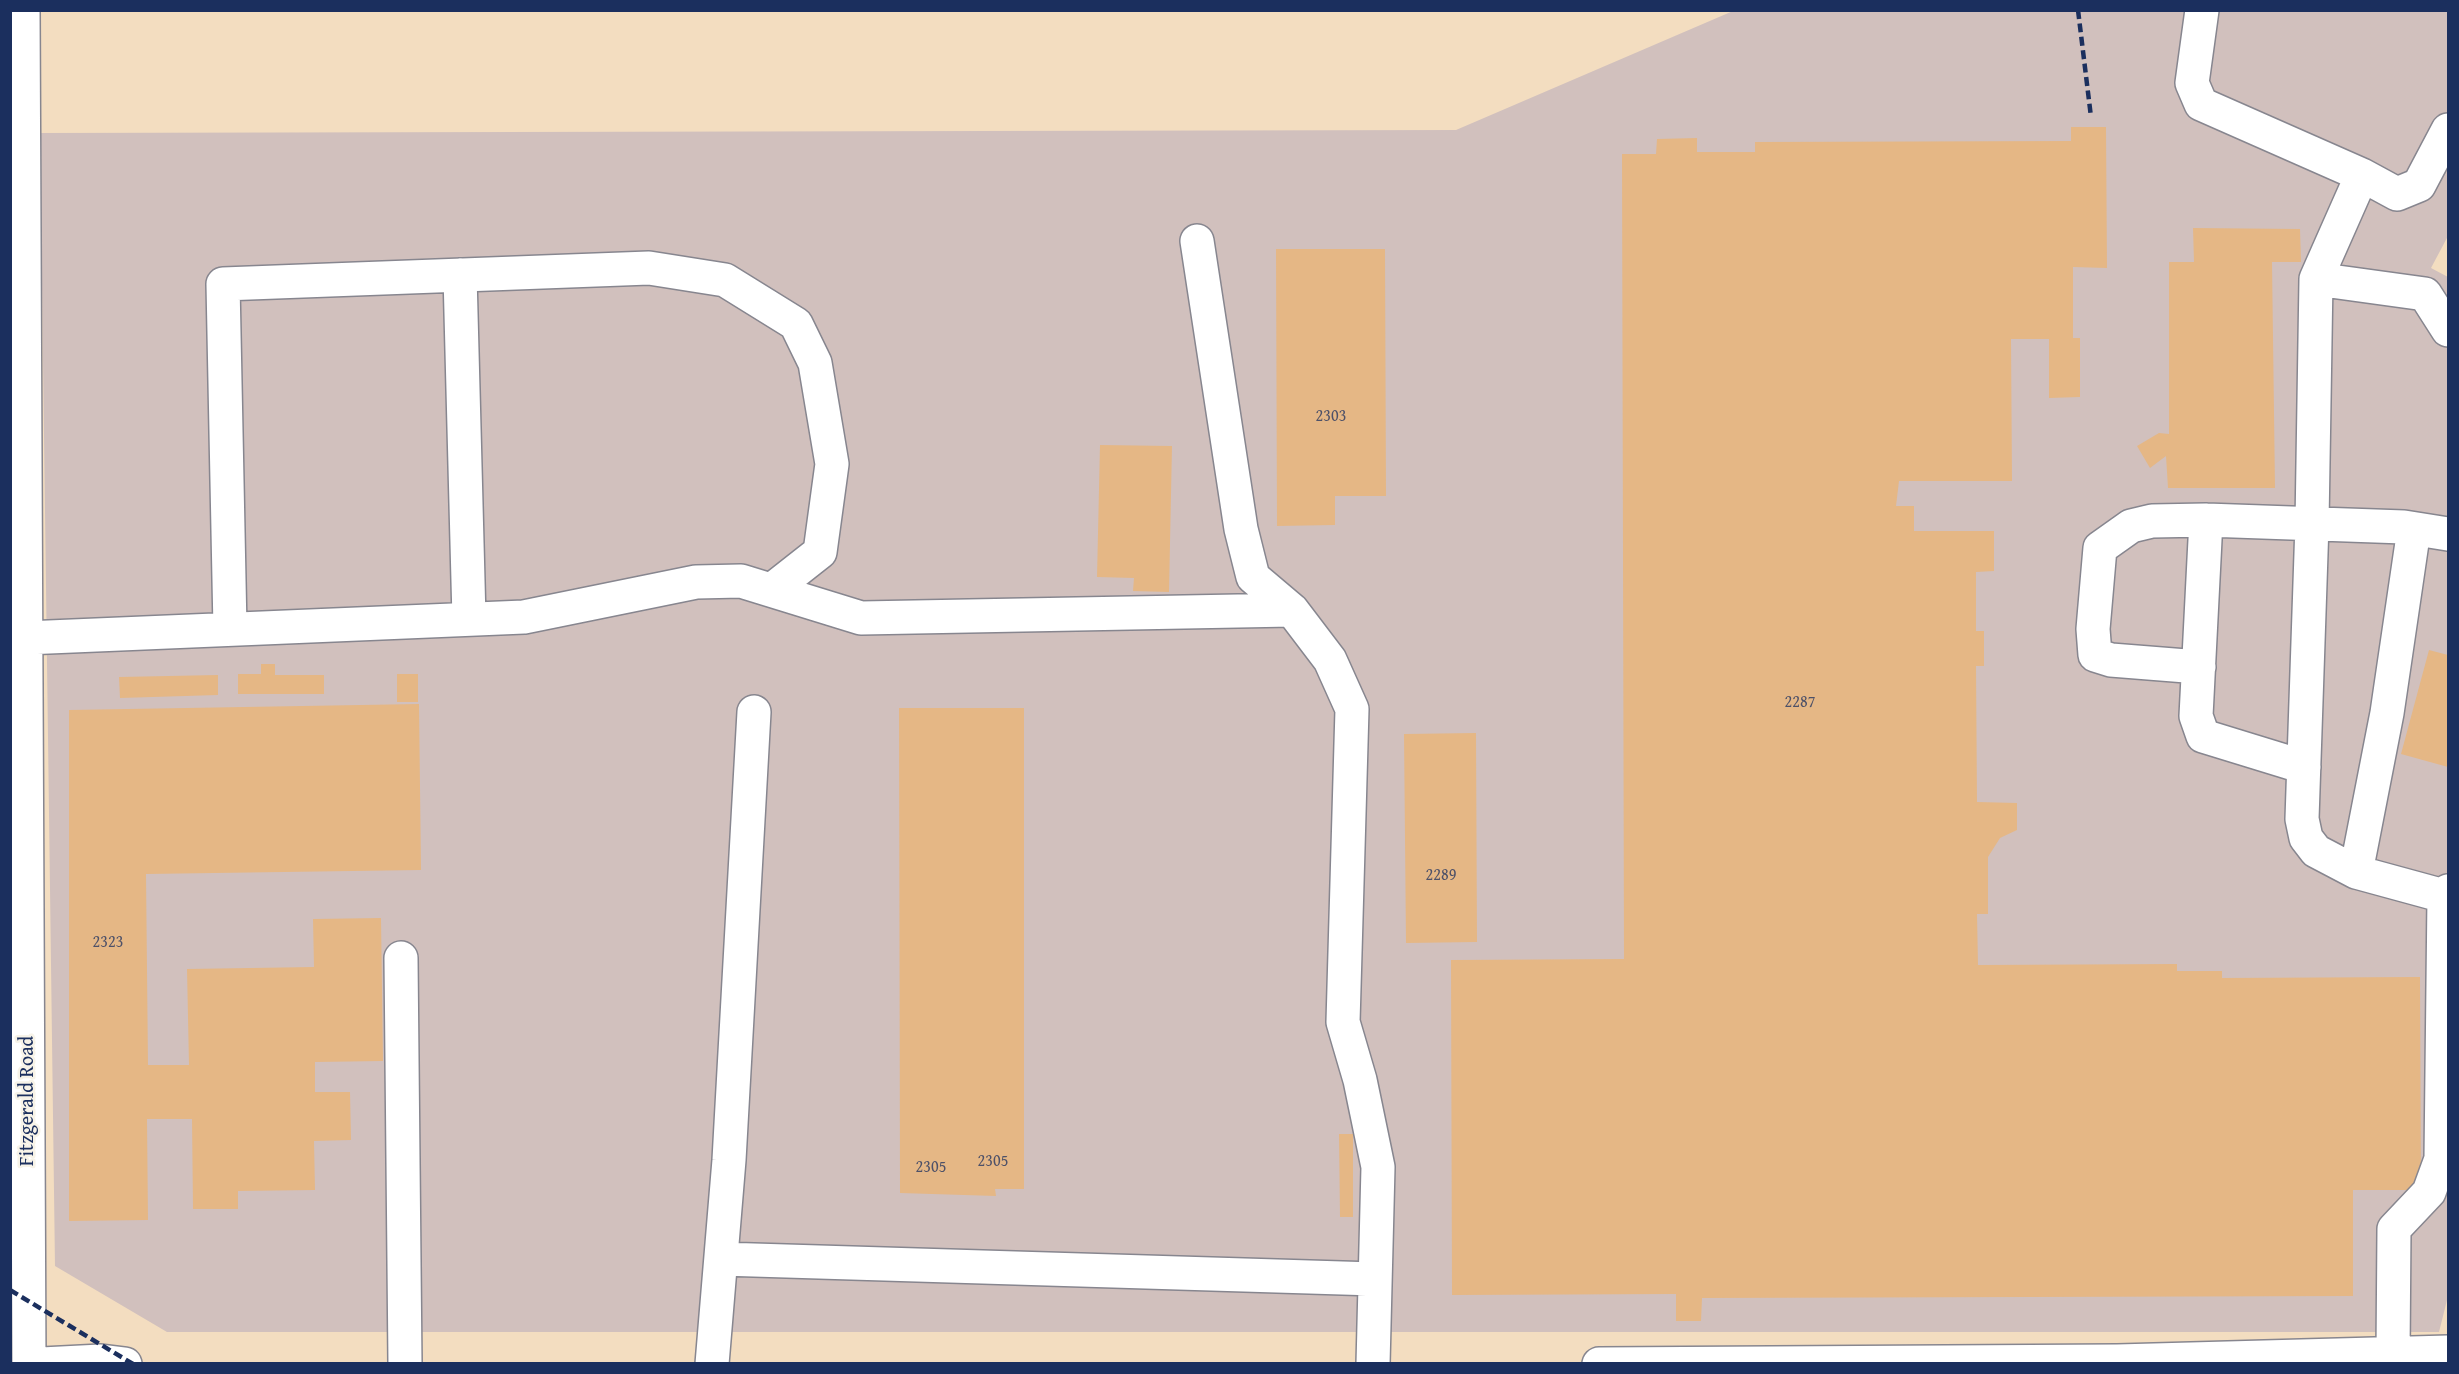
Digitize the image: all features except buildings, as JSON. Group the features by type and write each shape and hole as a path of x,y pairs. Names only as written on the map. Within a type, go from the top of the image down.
{"street":[{"name":"Fitzgerald Road","path":"23,10 29,1364"},
{"path":"2202,10 2192,83 2201,104 2362,175 2397,194 2419,185 2448,130"},
{"path":"2362,175 2316,279 2312,524 2302,819 2306,838 2316,851 2356,872 2446,893 2441,1159 2429,1192 2394,1229 2393,1353"},
{"path":"1197,242 1241,529 1253,577 1292,610 1330,660 1352,709 1343,1022 1360,1080 1378,1167 1374,1364"},
{"path":"230,629 223,284 648,268 725,280 796,324 815,363 831,464 820,552 773,589"},
{"path":"460,275 469,619"},
{"path":"2316,279 2425,294 2448,330"},
{"path":"2206,520 2196,716 2203,736 2304,767"},
{"path":"2199,667 2111,660 2095,655 2093,629 2100,548 2131,525 2152,521 2206,520 2414,529 2448,534"},
{"path":"2356,872 2387,713 2414,529"},
{"path":"25,638 524,617 696,582 741,580 861,618 1292,610"},
{"path":"712,1364 721,1259 754,712"},
{"path":"401,958 405,1364"},
{"path":"721,1259 1375,1279"},
{"path":"1599,1364 2117,1361 2448,1352"},
{"path":"42,1364 109,1363"}],"shaded area":[{"path":"1733,11 2448,11 2448,236 2431,268 2448,277 2448,1296 2439,1332 167,1332 55,1266 40,133 1456,130"}],"railway":[{"path":"2078,10 2091,117"},
{"path":"10,1290 133,1364"}]}
